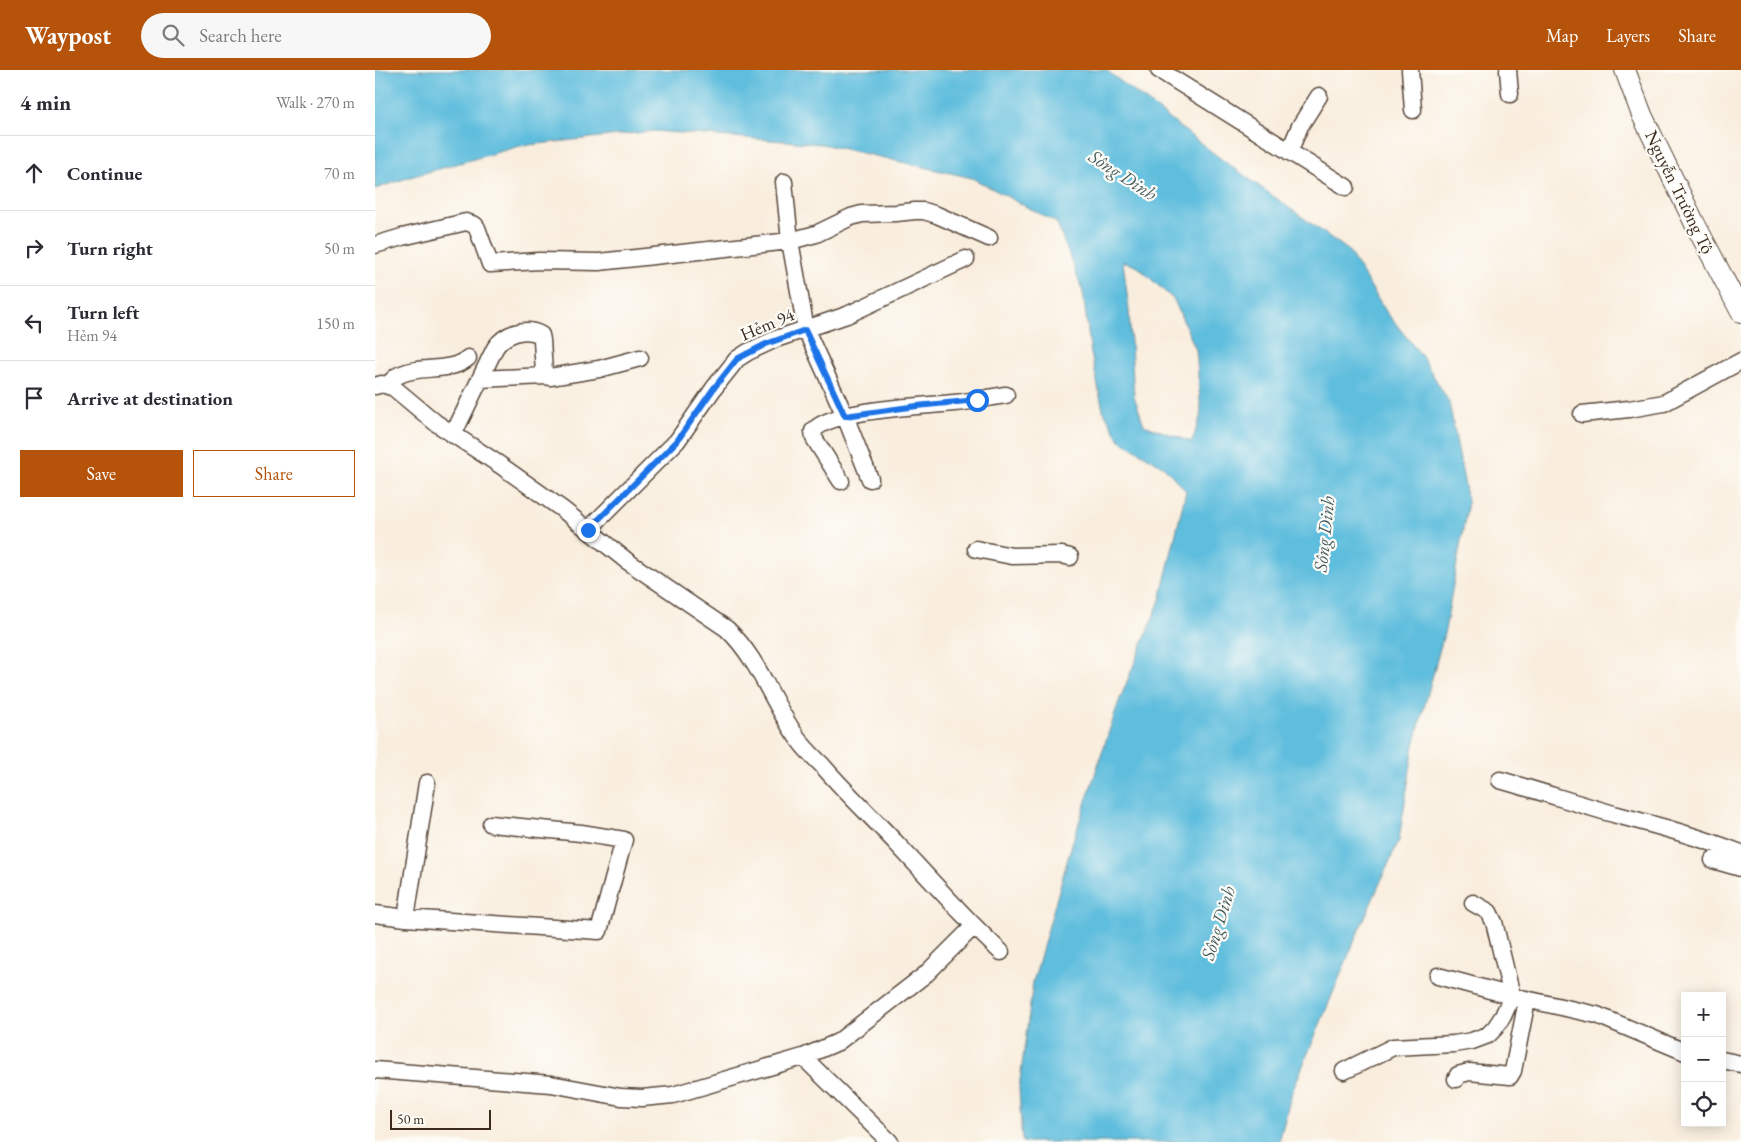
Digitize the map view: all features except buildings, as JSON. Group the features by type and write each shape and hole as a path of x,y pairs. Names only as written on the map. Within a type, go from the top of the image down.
{"street":[{"path":"1159,70 1346,187"},
{"path":"1410,70 1413,110"},
{"path":"1509,70 1510,94"},
{"name":"Nguyễn Trường Tộ","path":"1625,70 1642,115 1695,224 1741,312"},
{"path":"1289,152 1300,126 1319,96"},
{"path":"784,182 790,240 805,330 845,416 870,479"},
{"path":"375,245 466,222 475,225 477,228 489,263 492,265 539,261 599,262 790,240 816,234 851,217 862,214 897,214 915,211 924,211 937,215 989,238"},
{"name":"Hẻm 94","path":"588,530 677,441 737,359 769,342 847,315 966,259"},
{"path":"453,435 498,343 511,334 539,333 542,337 543,367 546,376"},
{"path":"381,386 399,375 453,366 468,358"},
{"path":"480,379 556,377 640,358"},
{"path":"1582,414 1665,403 1741,361"},
{"path":"381,386 394,388 436,423 500,465 627,561 707,614 735,636 754,660 783,715 799,740 843,790 898,845 973,927 1001,952"},
{"path":"841,481 812,434 821,424 845,416 1006,395"},
{"path":"976,549 1012,556 1062,555 1070,558"},
{"path":"1500,780 1714,842 1741,853"},
{"path":"406,918 427,783"},
{"path":"375,914 406,918 599,931 624,840 581,833 491,824"},
{"path":"1713,860 1741,868"},
{"path":"1456,1079 1458,1075 1469,1072 1510,1076 1513,1071 1520,998 1494,922 1489,912 1473,903"},
{"path":"375,1070 551,1084 606,1095 642,1098 685,1092 803,1057 838,1042 926,974 973,927"},
{"path":"1438,976 1520,998 1597,1015 1681,1050"},
{"path":"1344,1071 1393,1047 1454,1044 1488,1035 1520,998"},
{"path":"803,1057 891,1142"},
{"path":"1726,1061 1741,1064"}],"water":[{"name":"Sông Dinh","path":"375,70 1106,70 1220,158 1348,250 1387,313 1421,355 1449,402 1468,502 1445,630 1414,745 1399,840 1357,935 1292,1092 1279,1142 1022,1142 1019,1088 1033,982 1072,844 1118,704 1160,600 1186,491 1164,467 1120,440 1103,410 1090,348 1083,292 1057,223 972,178 822,144 654,131 520,146 410,177 375,189","holes":["1123,261 1138,267 1174,300 1196,350 1201,414 1192,442 1144,425 1134,396 1129,310"]}],"route":[{"path":"588,530 677,441 725,372 737,359 776,339 805,330 845,416 977,400"}]}
